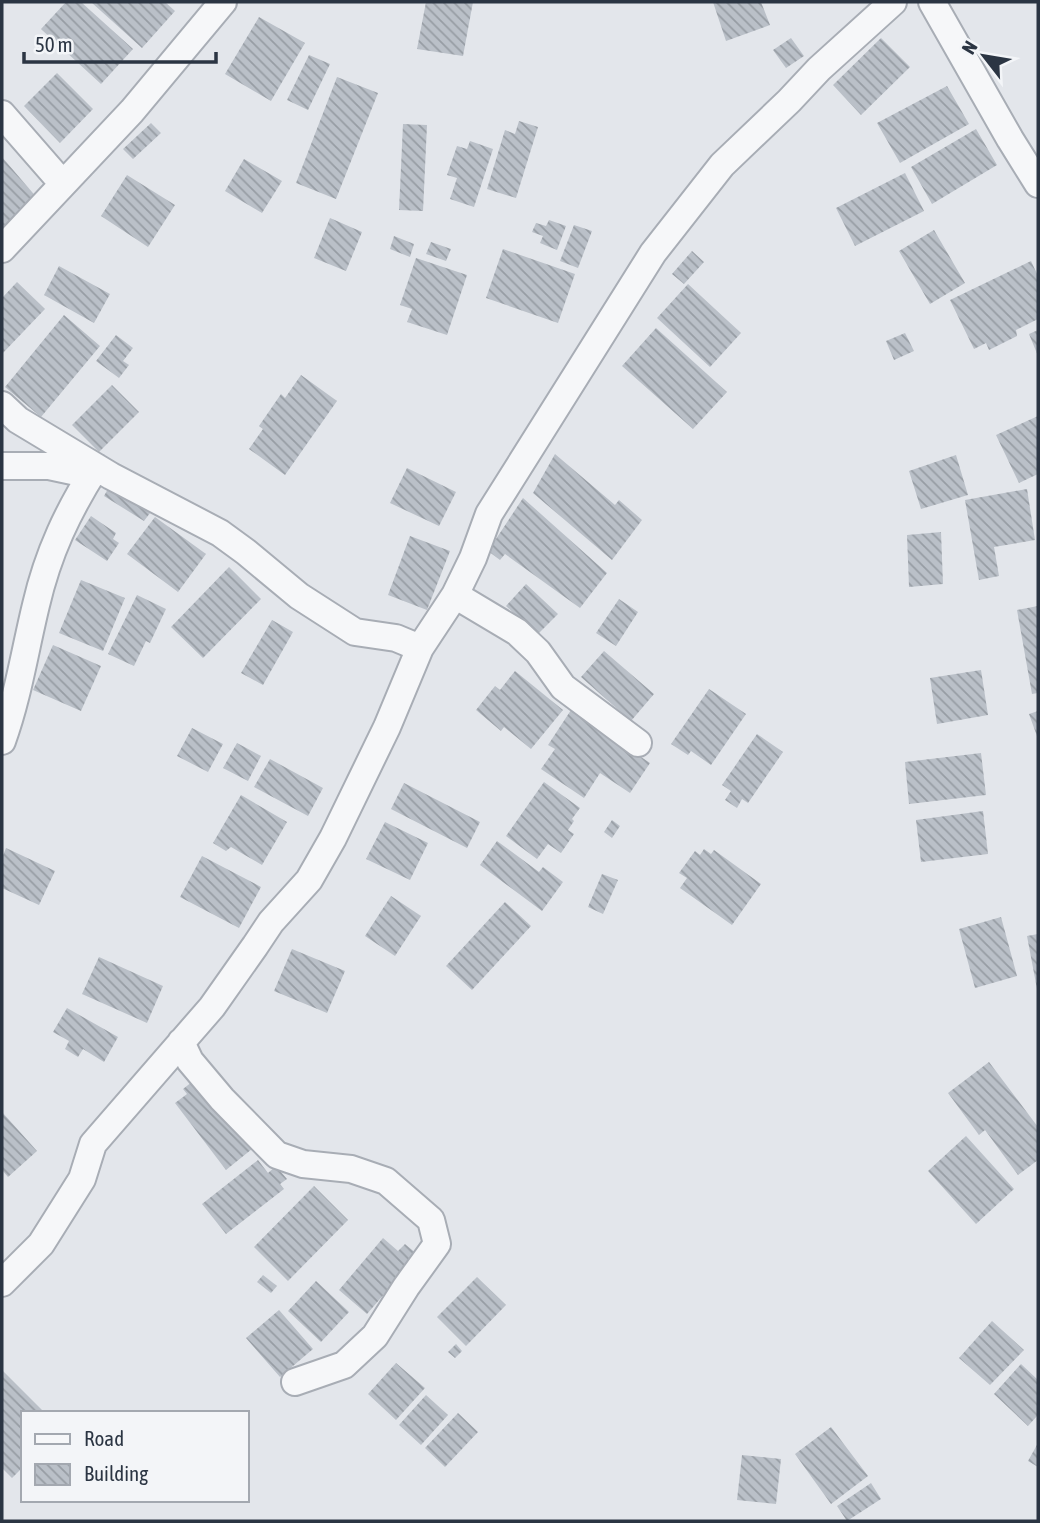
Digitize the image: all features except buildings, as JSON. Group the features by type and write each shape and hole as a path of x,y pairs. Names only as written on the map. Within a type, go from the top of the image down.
{"street":[{"path":"2,249 132,111 223,2"},
{"path":"2,1283 41,1244 82,1179 93,1144 212,1007 271,922 309,880 333,838 387,727 420,648 455,595 473,558 489,514 653,253 722,165 819,69 893,2"},
{"path":"932,2 1038,184"},
{"path":"2,114 63,184"},
{"path":"2,405 18,420 94,471"},
{"path":"2,466 49,466 94,471 111,476 220,533 299,596 355,632 396,638 420,648"},
{"path":"2,741 10,720 37,602 53,550 64,520 94,471"},
{"path":"455,595 517,632 538,652 563,687 638,743"},
{"path":"181,1042 190,1061 222,1099 277,1155 303,1164 351,1169 386,1181 431,1220 437,1244 375,1336 344,1365 295,1382"}]}
